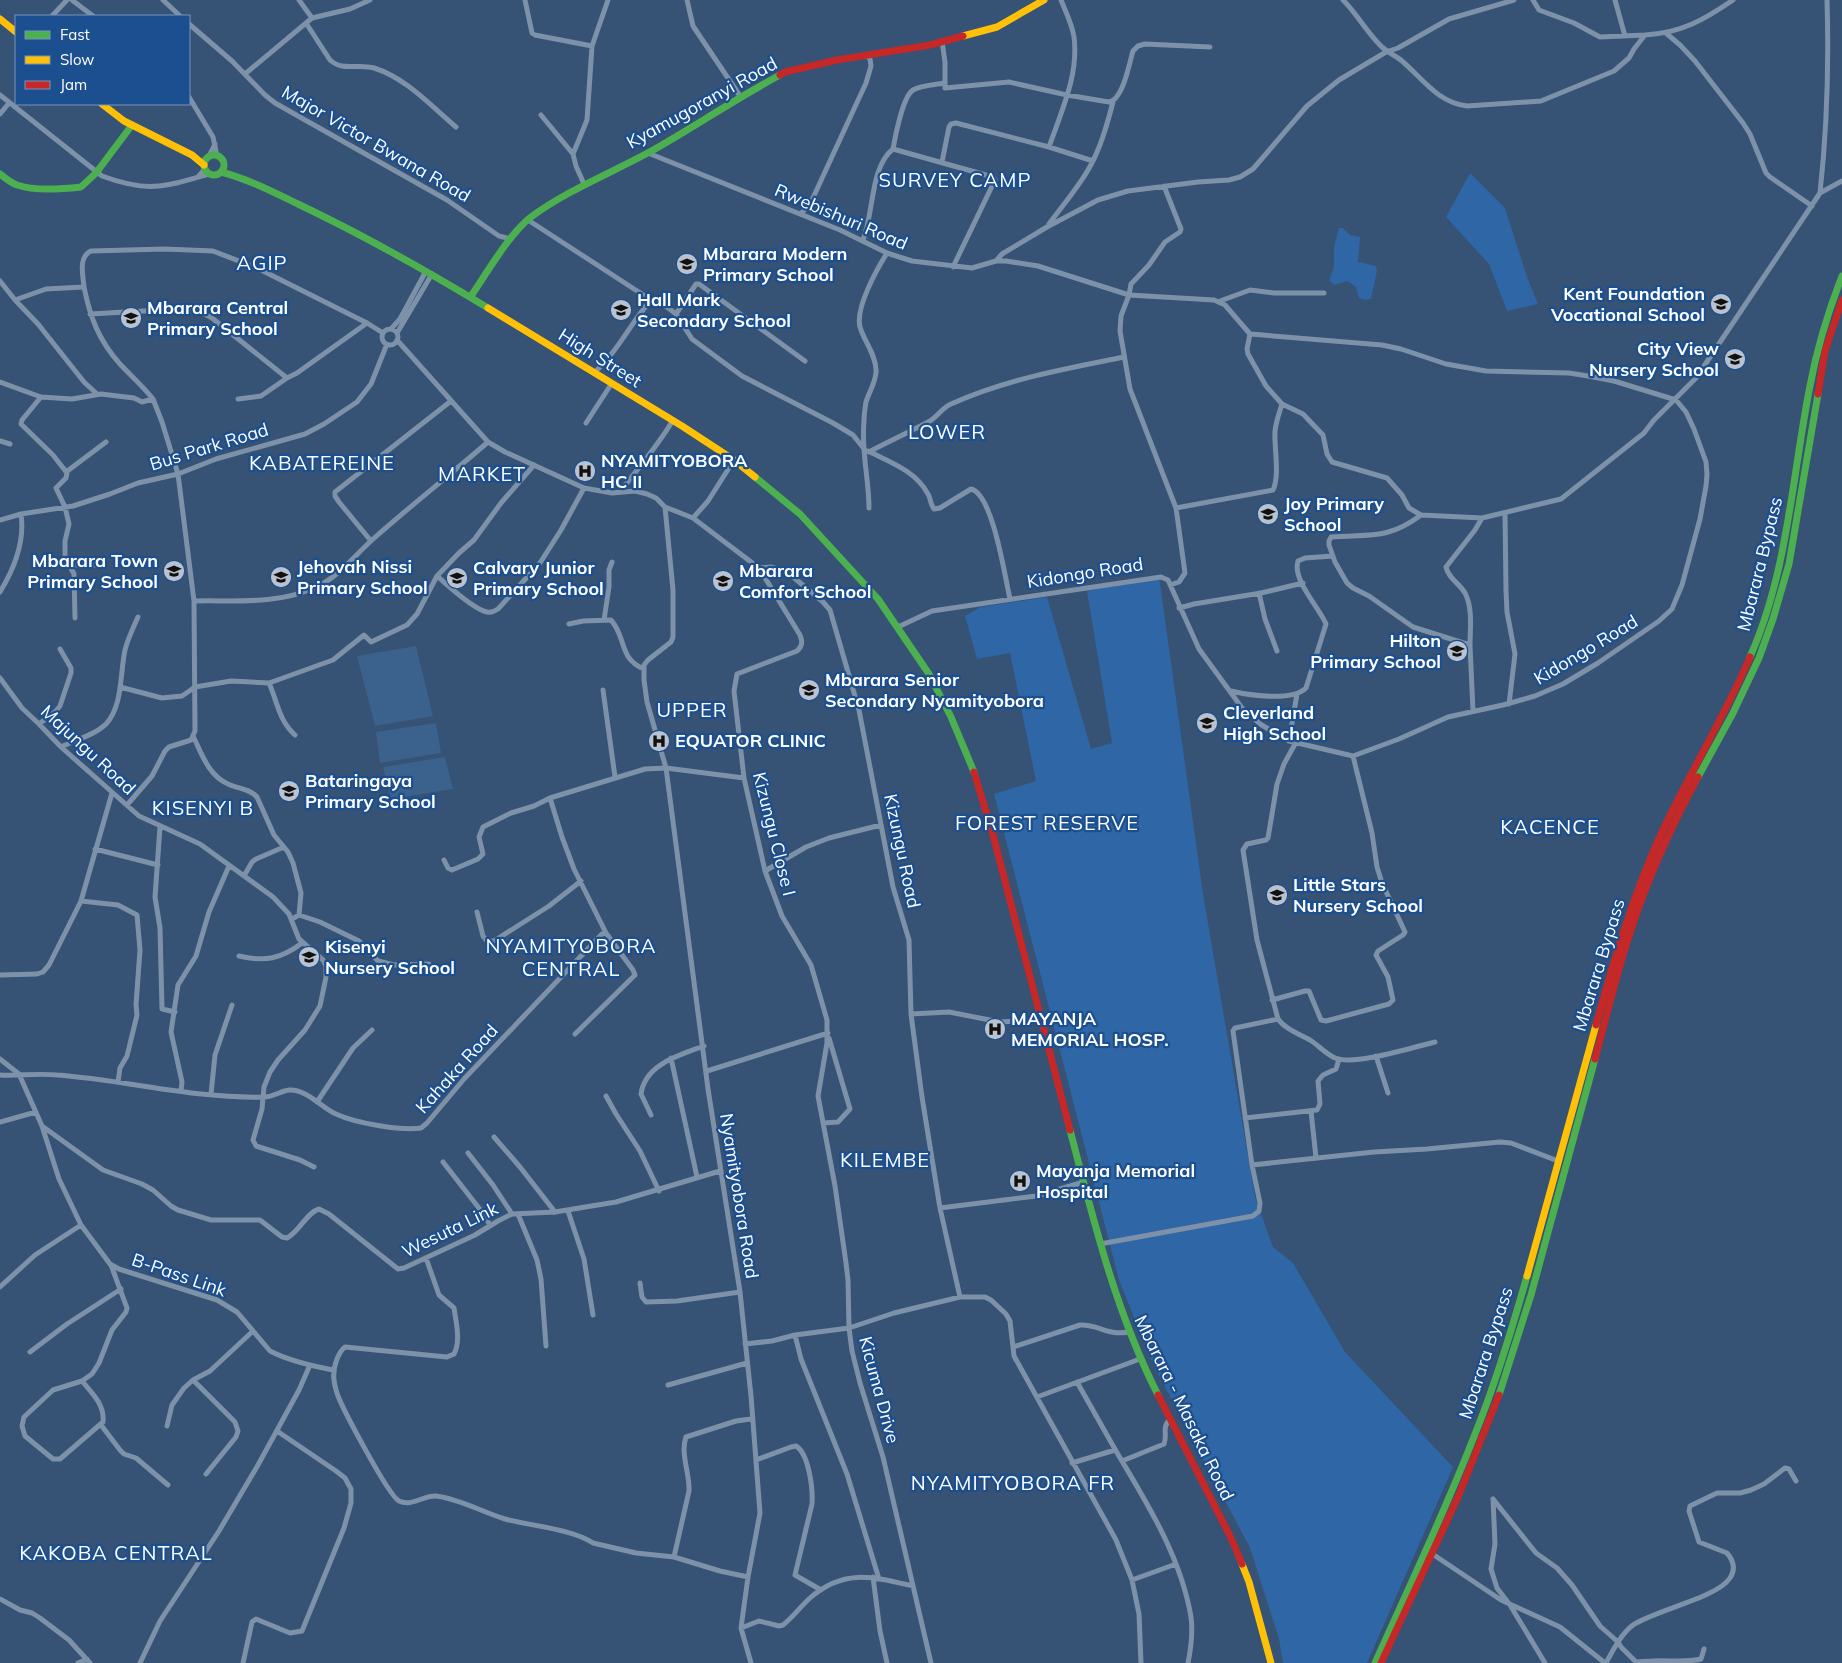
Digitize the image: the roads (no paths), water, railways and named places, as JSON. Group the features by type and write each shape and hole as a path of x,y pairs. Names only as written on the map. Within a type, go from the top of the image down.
{"main road":[{"name":"Kyamugoranyi Road","path":"471,296 511,239 528,220 584,184 648,152 740,96 785,72 816,64 942,41 997,27 1044,0"},
{"path":"0,19 15,31"},
{"path":"103,105 132,125 192,155 215,175 221,172 224,165 223,162"},
{"path":"0,174 14,184 21,186 67,188 84,186 132,125"},
{"path":"192,155 211,156 206,169"},
{"name":"High Street","path":"211,156 223,162 240,177"},
{"name":"High Street","path":"221,172 240,177 327,218 429,272 673,420 734,460 800,514 878,599 898,627"},
{"name":"Mbarara Bypass","path":"1374,1663 1453,1489 1480,1424 1507,1345 1620,942 1649,863 1673,809 1729,705 1748,665 1764,621 1776,582 1790,515 1817,352 1842,276"},
{"name":"Mbarara Bypass","path":"1381,1663 1458,1497 1486,1431 1507,1373 1531,1295 1631,928 1655,865 1680,808 1733,713 1759,658 1774,619 1790,555 1825,351 1842,300"},
{"name":"Mbarara - Masaka Road","path":"898,627 928,674 951,717 969,758 993,835 1100,1244 1115,1294 1140,1359 1231,1538 1249,1582 1271,1663"}],"street":[{"path":"53,15 67,0"},
{"path":"72,0 92,15"},
{"path":"163,0 179,15"},
{"path":"300,0 312,18"},
{"path":"245,74 312,18 350,9 370,0"},
{"path":"525,0 532,33 592,46"},
{"path":"573,154 587,120 592,46 608,0"},
{"path":"687,0 693,26 740,96"},
{"path":"1049,147 1067,95 1075,56 1074,37 1070,21 1061,0"},
{"path":"1343,0 1386,52 1402,61 1426,85 1450,101 1460,105 1480,106 1541,100 1614,71 1629,58 1645,35"},
{"path":"996,261 1002,254 1047,227 1098,200 1128,191 1229,180 1253,170 1307,106 1339,80 1386,52 1398,48 1449,19 1514,0"},
{"path":"1532,0 1539,10 1574,23 1600,37 1667,34 1714,13 1733,0"},
{"path":"1615,0 1625,36"},
{"path":"1250,334 1247,349 1249,357 1266,386 1282,404 1303,414 1317,427 1323,434 1332,462 1387,478 1402,495 1410,508 1421,515 1482,518 1562,499 1637,439 1696,378 1820,193 1828,105 1827,0"},
{"path":"306,23 335,65 342,67 367,66 396,78 411,88 456,127"},
{"name":"Major Victor Bwana Road","path":"190,25 229,58 265,95 283,108 448,200 499,236 511,239"},
{"path":"1667,34 1695,61 1743,123 1770,178 1812,206"},
{"path":"942,41 945,62 945,88 1009,82 1067,95 1113,102"},
{"path":"1047,227 1093,161 1108,122 1113,102 1120,95 1133,51 1138,46 1145,44 1210,47"},
{"path":"801,214 812,200 866,83 871,66 870,59 866,55"},
{"path":"863,240 870,216 876,177 887,154 893,149 907,97 915,89 944,83"},
{"path":"0,95 96,173 116,181 143,187 168,186 198,177 206,169"},
{"path":"190,99 210,130 215,143 211,156"},
{"path":"0,114 9,102"},
{"path":"541,115 573,154 584,184"},
{"path":"942,162 949,127 951,124 956,123 1049,147 1093,161"},
{"path":"893,149 990,175 995,180 954,267"},
{"name":"Rwebishuri Road","path":"648,152 863,240 886,253 912,261 972,268 996,261 1038,266 1129,295 1220,301"},
{"path":"1820,193 1842,181"},
{"path":"1164,186 1181,229 1180,232 1165,242 1131,284 1121,316 1120,331 1130,389 1176,508 1185,573 1180,582 1170,585 1199,649 1242,708 1260,724 1289,742 1353,756 1372,833 1377,867 1382,883 1405,932 1404,935 1378,951 1376,955 1388,977 1393,1000 1389,1004 1326,1021 1320,1020 1310,991 1272,1000"},
{"path":"528,220 650,300 667,307 676,314 686,332 698,345 742,376 853,435 867,451 908,471 929,494 934,509 940,508 970,489 976,491 991,515 1010,599"},
{"path":"127,805 152,776 165,751 175,745 187,742 193,736 196,723 194,601 178,474 162,422 153,399 107,348 95,328 84,287 82,264 84,257 91,251 165,249 213,251 257,268 367,323 383,333"},
{"path":"869,508 864,464 867,451 863,422 866,403 876,372 876,365 860,326 860,313 872,278 886,253"},
{"path":"397,340 393,344 386,344 382,339 383,333 391,329 400,319 429,272"},
{"path":"429,272 397,333 397,340 488,442 505,452 584,488 612,494 635,491 656,498 664,507 693,518 759,568"},
{"path":"0,281 38,324 84,382 97,394"},
{"path":"676,314 696,284 698,284 804,362"},
{"path":"15,300 46,289 84,287"},
{"path":"1324,293 1274,293 1250,290 1220,301 1234,314 1250,334 1382,345 1401,349 1446,364 1486,372 1569,373 1614,381 1676,400"},
{"path":"595,372 614,352 632,323 650,300"},
{"path":"90,314 180,309 201,312 212,318 287,378"},
{"path":"238,399 261,396 367,323"},
{"path":"391,329 397,333"},
{"name":"Bus Park Road","path":"0,520 21,514 95,500 144,481 178,474 216,459 305,434 357,402 366,392 377,371 386,344"},
{"path":"867,451 933,419 942,409 990,389 1035,375 1124,357"},
{"path":"0,382 41,397 72,399 97,394 134,398 142,402 153,399"},
{"path":"586,423 612,383"},
{"path":"41,397 22,420 22,426 53,455 66,472 66,478 56,487 65,507 69,524 65,541 65,557 74,574 74,618"},
{"name":"Kidongo Road","path":"1353,756 1399,739 1448,717 1509,704 1536,696 1563,684 1659,622 1672,609 1682,585 1700,519 1707,474 1706,462 1694,429 1686,412 1676,400"},
{"path":"371,541 338,502 335,492 450,401"},
{"path":"1176,508 1272,490 1276,450 1275,432 1282,404"},
{"path":"620,492 661,441 673,420"},
{"path":"0,441 10,444"},
{"path":"66,472 106,442"},
{"path":"194,601 251,602 281,598 313,589 331,578 371,541 488,442"},
{"path":"693,518 708,501 734,460"},
{"path":"120,687 162,698 182,696 195,687 231,681 269,683 333,660 364,635 371,642 407,624 417,614 437,576 474,540 501,503 534,465"},
{"path":"437,576 460,595 486,612 498,609 540,563 562,530 584,488"},
{"path":"569,624 611,620 614,623 628,658 644,669 648,660 671,642 674,630 673,590 664,507"},
{"path":"1505,513 1507,612 1515,654 1509,704"},
{"path":"0,592 17,557 22,534 21,514"},
{"path":"1421,515 1390,533 1372,536 1331,537 1329,545 1333,556 1347,583 1403,621 1421,630 1470,645"},
{"path":"1473,711 1469,600 1464,591 1448,573 1446,567 1476,530 1482,518"},
{"path":"1231,692 1259,697 1297,694 1306,688 1326,624 1303,583 1297,567 1298,561 1305,558 1333,556"},
{"path":"604,620 610,586 609,570 612,562"},
{"path":"70,565 95,565"},
{"name":"Kizungu Road","path":"759,568 771,567 786,571 830,610 859,710 893,886 909,940 911,1014 923,1106 940,1208 960,1297"},
{"name":"Kizungu Close I","path":"759,568 802,641 801,647 797,651 737,674 734,691 744,778 765,871 782,916 811,964 824,1008 828,1032"},
{"name":"Kidongo Road","path":"898,627 932,611 1159,576 1165,578 1170,585"},
{"path":"1179,608 1259,594 1303,583"},
{"path":"1259,594 1265,619 1277,651"},
{"path":"61,747 96,731 105,725 111,717 120,687 125,651 138,617"},
{"path":"39,724 60,706 71,673 72,668 60,650"},
{"name":"Nyamityobora Road","path":"644,669 647,702 666,768 720,1171 740,1292 746,1344 760,1513 741,1628"},
{"name":"Majungu Road","path":"0,678 22,708 61,747 139,816 200,844 273,897 292,919 302,942"},
{"path":"269,683 280,715 295,735"},
{"path":"603,690 615,777"},
{"path":"1289,742 1297,694"},
{"path":"193,736 208,767 218,778 228,784 253,792 257,796 274,835 284,847 293,863 301,900 299,915"},
{"path":"1295,744 1284,764 1277,784 1268,838 1247,844 1243,850 1257,940 1278,1018 1287,1028 1310,1041 1332,1057 1346,1060 1376,1056 1435,1042"},
{"path":"444,860 448,868 452,870 478,859 483,854 479,836 483,827 511,813 534,806 550,798 615,777 645,769 666,768 744,778"},
{"path":"0,975 28,976 43,972 49,965 81,901 112,793"},
{"path":"550,798 566,848 586,896 606,933 635,975 575,1034"},
{"path":"765,871 814,844 829,838 881,825"},
{"path":"160,827 155,898 160,928 162,1009 175,1012"},
{"path":"244,876 256,858 284,847"},
{"path":"95,849 158,865"},
{"path":"181,1091 182,1082 171,1032 178,985 196,956 209,912 229,866"},
{"path":"477,912 485,939 487,941 494,941 549,906 580,881"},
{"path":"81,901 118,905 136,915 140,950 137,1016 127,1056 120,1068 118,1082"},
{"path":"292,919 299,915 320,922 359,941 378,961 394,965 429,964"},
{"name":"Kahaka Road","path":"0,1075 55,1074 181,1091 264,1097 290,1090 305,1094 335,1114 357,1121 384,1126 421,1128 464,1079 563,974 602,934 606,933"},
{"path":"239,956 257,959 276,957 290,952 302,942 318,955 326,966 326,977 317,1013 294,1044 274,1065 264,1087 264,1097 254,1144 314,1167"},
{"path":"211,1094 215,1055 232,1005"},
{"path":"911,1014 949,1012 1011,1022 1042,1020"},
{"path":"1100,1244 1253,1216 1260,1208 1233,1030 1278,1018"},
{"path":"318,1102 353,1048 372,1030"},
{"path":"707,1071 828,1032 850,1109 838,1122 823,1123"},
{"name":"Kicuma Drive","path":"828,1032 818,1096 835,1186 848,1280 849,1328 860,1383 882,1457 931,1663"},
{"path":"651,1115 642,1098 644,1081 652,1072 671,1058 704,1046"},
{"path":"1376,1056 1388,1093"},
{"path":"671,1058 697,1177"},
{"name":"B-Pass Link","path":"0,1059 19,1074 42,1126 59,1179 81,1225 110,1264 119,1269 217,1300 238,1312 270,1351 310,1365 333,1370"},
{"path":"1246,1118 1317,1110 1320,1106 1318,1081 1323,1075 1336,1068 1340,1059"},
{"path":"606,1096 640,1151 659,1191"},
{"path":"1311,1111 1316,1158"},
{"path":"0,1122 36,1112"},
{"name":"Wesuta Link","path":"42,1126 104,1170 142,1184 153,1190 171,1206 187,1214 211,1220 260,1220 282,1237 287,1238 295,1233 314,1211 320,1209 346,1227 395,1268 401,1269 475,1235 512,1214 568,1211 624,1200 659,1191 720,1171"},
{"path":"494,1137 555,1212"},
{"path":"1252,1165 1506,1142 1558,1161"},
{"path":"468,1152 512,1214"},
{"path":"443,1162 490,1225"},
{"path":"940,1208 1036,1196 1084,1182"},
{"path":"568,1211 584,1259 593,1315"},
{"path":"518,1214 537,1260 546,1346"},
{"path":"0,1287 42,1250 81,1225"},
{"path":"426,1258 439,1295 454,1308 457,1338 454,1354 447,1357 345,1347 341,1351 333,1370 336,1390 346,1413 392,1493 401,1502 434,1496 444,1497 503,1518 567,1533 593,1543 636,1553 674,1557 720,1571 748,1577"},
{"path":"82,1381 97,1399 103,1418 101,1425 57,1460 25,1436 22,1432 24,1417 46,1395 59,1387 82,1381 95,1370 112,1330 126,1312 127,1305 110,1264"},
{"path":"640,1283 642,1298 646,1302 677,1301 740,1292"},
{"path":"30,1352 67,1324 120,1289"},
{"path":"746,1344 849,1328 894,1313 960,1297 985,1298 999,1307 1010,1321 1014,1356 1116,1540 1132,1580 1139,1614 1141,1663"},
{"path":"1013,1347 1080,1325 1086,1325 1113,1334 1129,1332"},
{"path":"167,1426 176,1397 192,1380 210,1371 253,1331"},
{"path":"796,1335 801,1359 847,1474 879,1578"},
{"path":"1037,1397 1140,1359"},
{"path":"668,1385 747,1363"},
{"path":"140,1663 160,1621 220,1531 278,1431 310,1365"},
{"path":"192,1380 238,1427 236,1437 206,1474"},
{"path":"1077,1382 1143,1496 1176,1564 1191,1619 1192,1640 1188,1663"},
{"path":"674,1557 690,1483 684,1448 686,1437 736,1421 751,1419"},
{"path":"1122,1461 1164,1444 1165,1426 1170,1419"},
{"path":"101,1425 124,1454 136,1458 168,1485"},
{"path":"243,1663 252,1622 256,1619 290,1633 302,1631 344,1528 351,1503 351,1489 345,1478 324,1461 278,1431"},
{"path":"756,1460 791,1446 796,1446 801,1450 812,1483 812,1504 795,1575 821,1590"},
{"path":"1072,1463 1116,1450"},
{"path":"1431,1553 1510,1605 1560,1627 1606,1663 1618,1642 1629,1628 1713,1590 1732,1576 1733,1564 1727,1553 1699,1542 1689,1511 1690,1506 1716,1493 1740,1494 1751,1490 1764,1484 1785,1468 1789,1469 1796,1481"},
{"path":"1545,1663 1510,1605 1497,1588 1491,1568 1495,1544 1493,1499 1536,1553 1557,1568 1572,1585 1600,1626 1636,1662 1652,1660 1696,1661 1701,1659 1704,1649"},
{"path":"1132,1580 1176,1564"},
{"path":"751,1663 741,1628 759,1621 779,1626 783,1625 805,1602 821,1590 848,1578 873,1577 913,1586"},
{"path":"873,1577 880,1631 887,1663"},
{"path":"0,1599 40,1618 69,1640 89,1661"},
{"path":"78,1663 89,1661"}],"place":[{"name":"Mbarara Modern Primary School","path":"687,264"},
{"name":"Kent Foundation Vocational School","path":"1721,304"},
{"name":"Hall Mark Secondary School","path":"621,310"},
{"name":"Mbarara Central Primary School","path":"131,318"},
{"name":"City View Nursery School","path":"1735,359"},
{"name":"NYAMITYOBORA HC II","path":"585,471"},
{"name":"Joy Primary School","path":"1268,514"},
{"name":"Mbarara Town Primary School","path":"174,571"},
{"name":"Jehovah Nissi Primary School","path":"281,577"},
{"name":"Calvary Junior Primary School","path":"457,578"},
{"name":"Mbarara Comfort School","path":"723,581"},
{"name":"Hilton Primary School","path":"1457,651"},
{"name":"Mbarara Senior Secondary Nyamityobora","path":"809,690"},
{"name":"Cleverland High School","path":"1207,723"},
{"name":"EQUATOR CLINIC","path":"659,741"},
{"name":"Bataringaya Primary School","path":"289,791"},
{"name":"Little Stars Nursery School","path":"1277,895"},
{"name":"Kisenyi Nursery School","path":"309,957"},
{"name":"MAYANJA MEMORIAL HOSP.","path":"995,1029"},
{"name":"Mayanja Memorial Hospital","path":"1020,1181"}],"district":[{"name":"SURVEY CAMP","path":"955,180"},
{"name":"AGIP","path":"262,263"},
{"name":"LOWER","path":"947,432"},
{"name":"KABATEREINE","path":"322,463"},
{"name":"MARKET","path":"482,474"},
{"name":"UPPER","path":"692,710"},
{"name":"KISENYI B","path":"203,808"},
{"name":"FOREST RESERVE","path":"1047,823"},
{"name":"KACENCE","path":"1550,827"},
{"name":"NYAMITYOBORA CENTRAL","path":"571,958"},
{"name":"KILEMBE","path":"885,1160"},
{"name":"NYAMITYOBORA FR","path":"1013,1483"},
{"name":"KAKOBA CENTRAL","path":"116,1553"}]}
